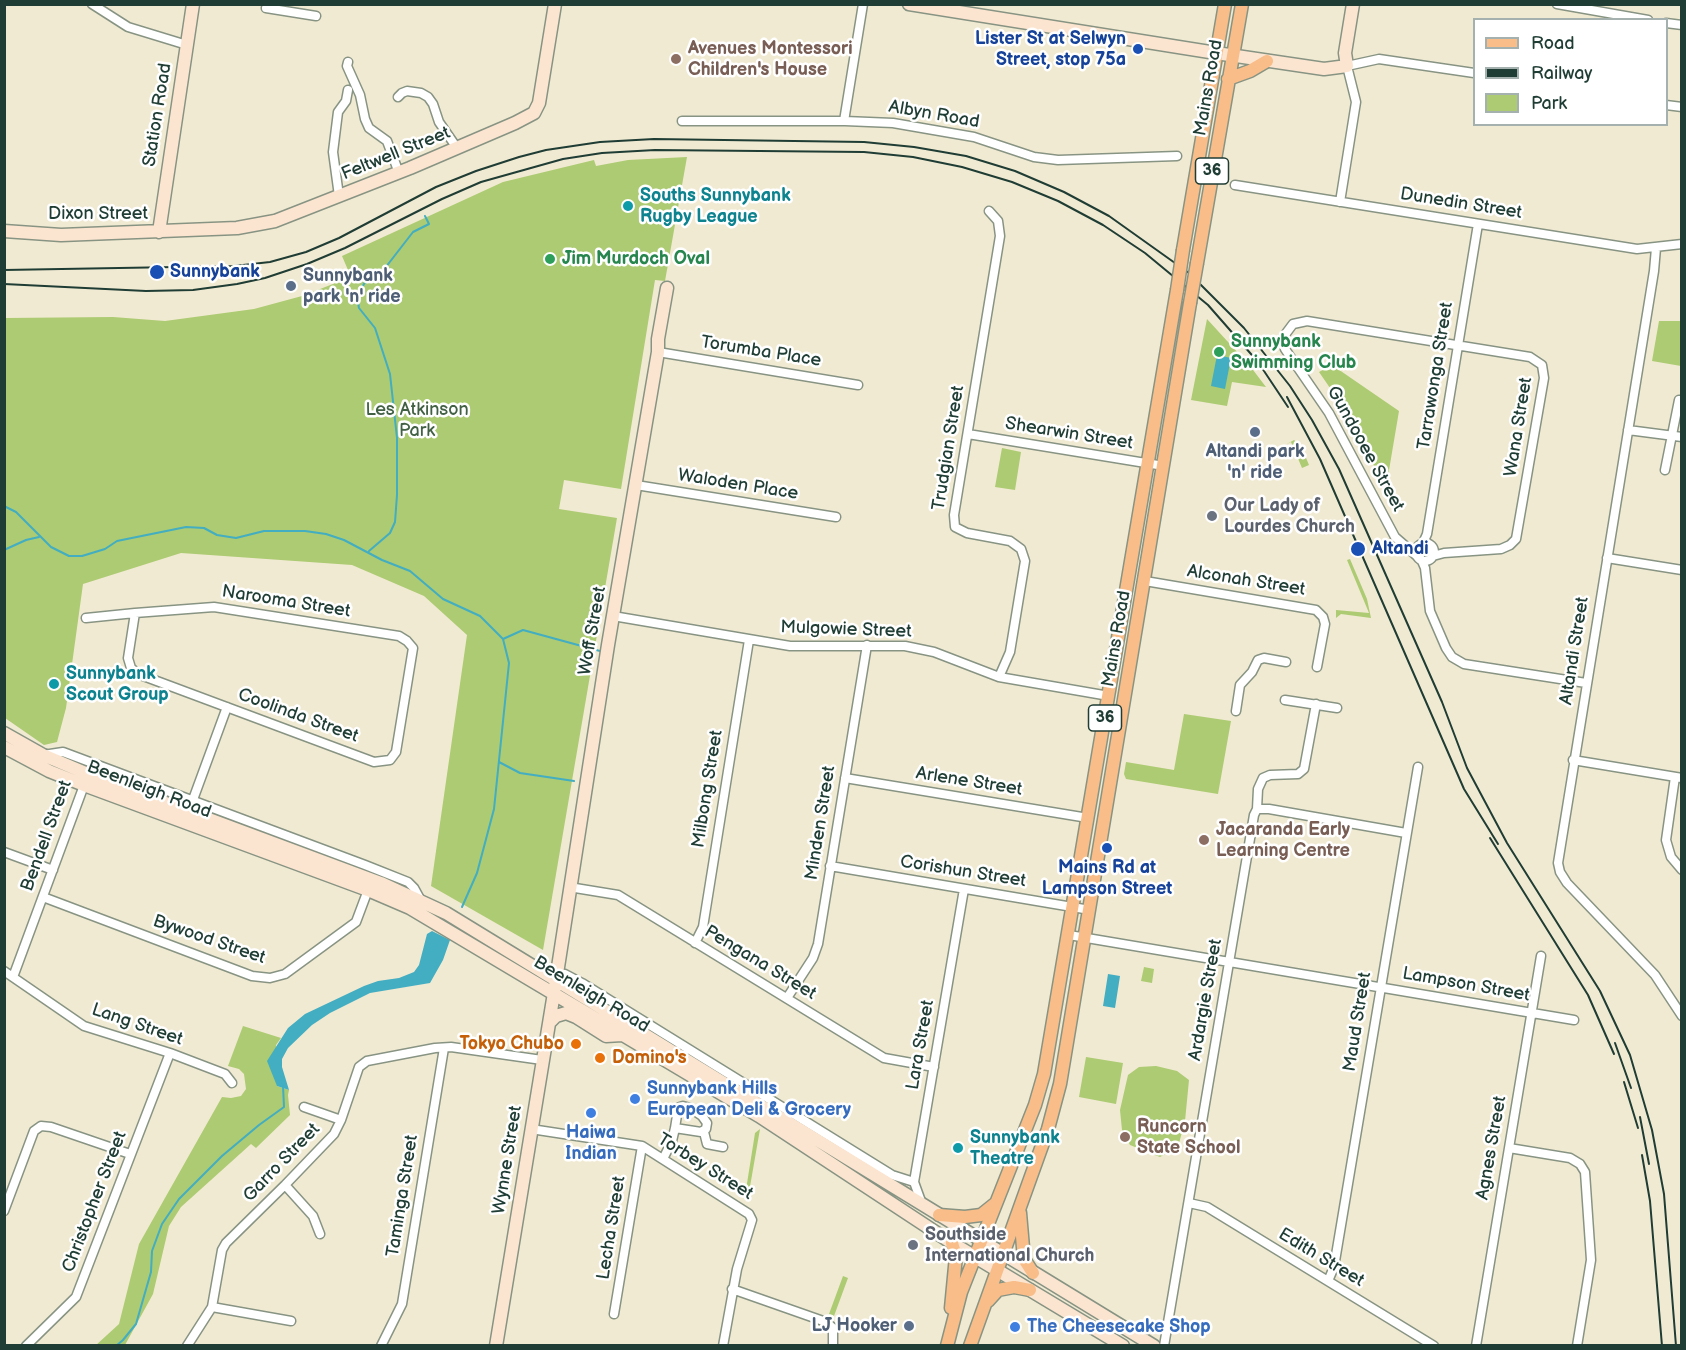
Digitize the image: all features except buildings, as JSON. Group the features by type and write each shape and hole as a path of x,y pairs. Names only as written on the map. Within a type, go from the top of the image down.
{"main road":[{"name":"Mains Road","path":"974,1257 1040,1091 1047,1060 1225,4"},
{"name":"Mains Road","path":"998,1271 1048,1130 1060,1084 1242,4"},
{"path":"1228,79 1266,61"},
{"path":"939,1215 965,1217 981,1215 997,1202"},
{"path":"1019,1208 1024,1259 1034,1273"},
{"path":"951,1327 956,1256 952,1244"},
{"name":"36","path":"947,1346 974,1257"},
{"name":"36","path":"970,1346 998,1271"},
{"path":"983,1307 998,1290 1014,1287 1030,1290"}],"street":[{"path":"92,4 128,27 187,45"},
{"name":"Station Road","path":"159,232 194,4"},
{"name":"Feltwell Street","path":"159,232 237,228 275,221 399,173 534,113 539,103 555,4"},
{"path":"844,121 863,4"},
{"path":"909,4 1324,69 1370,60 1387,60 1473,73"},
{"path":"1340,202 1356,102 1345,53 1353,4"},
{"path":"1557,4 1637,18"},
{"path":"266,8 290,8 316,16"},
{"path":"348,62 347,66 360,95 369,128 387,141 399,173"},
{"path":"339,196 333,152 338,112 346,101 348,90"},
{"path":"398,97 407,92 421,93 428,97 439,122 457,148"},
{"name":"Albyn Road","path":"682,121 893,123 974,137 1034,157 1058,160 1177,156"},
{"name":"Dunedin Street","path":"1235,185 1637,249 1682,244"},
{"name":"Trudgian Street","path":"989,212 998,221 1000,236 954,516 955,527 967,533 1010,541 1021,549 1025,561 1010,652 999,677"},
{"name":"Dixon Street","path":"4,222 39,232"},
{"name":"Tarrawonga Street","path":"1424,551 1478,224"},
{"name":"Dixon Street","path":"4,231 61,235 159,232"},
{"name":"Altandi Street","path":"1656,248 1558,858 1560,872 1567,883 1654,975 1666,989 1682,1016"},
{"name":"Woff Street","path":"555,982 667,288"},
{"name":"Wana Street","path":"1286,331 1293,324 1302,321 1534,358 1542,365 1544,375 1516,539 1501,549 1444,553 1424,551"},
{"name":"Gundooee Street","path":"1286,331 1283,340 1287,352 1329,413 1395,537 1424,551"},
{"name":"Torumba Place","path":"658,352 858,385"},
{"path":"1665,470 1677,437 1679,400"},
{"path":"1628,430 1677,437"},
{"name":"Shearwin Street","path":"968,434 1164,466"},
{"name":"Waloden Place","path":"636,485 836,518"},
{"path":"1424,551 1430,611 1446,648 1456,660 1464,664 1586,683"},
{"path":"1607,558 1682,570"},
{"name":"Alconah Street","path":"1145,581 1316,610 1323,617 1325,624 1317,667"},
{"name":"Narooma Street","path":"86,618 214,607 399,636 407,641"},
{"name":"Coolinda Street","path":"135,613 128,658 131,668 138,674 374,762 390,760 396,752 413,648 407,641"},
{"name":"Mulgowie Street","path":"613,616 749,640 807,647 904,646 934,652 999,677 1109,696"},
{"name":"Milbong Street","path":"695,943 703,927 749,640"},
{"name":"Minden Street","path":"788,998 813,958 818,944 867,645"},
{"path":"1236,711 1240,685 1252,672 1258,660 1264,658 1286,662"},
{"path":"1285,700 1337,708"},
{"name":"Ardargie Street","path":"1164,1346 1254,815 1257,809 1258,789 1263,778 1270,775 1291,776 1304,769 1316,705"},
{"path":"189,812 226,707"},
{"name":"Beenleigh Road","path":"4,733 86,780"},
{"name":"Beenleigh Road","path":"4,747 49,771 189,812 420,899 543,972 623,1035 759,1116 952,1244 1123,1346"},
{"name":"Beenleigh Road","path":"43,755 63,752 189,812 410,908 555,982 1146,1343"},
{"path":"1574,760 1678,777 1666,840 1671,857 1682,870"},
{"name":"Maud Street","path":"1328,1281 1334,1268 1418,767"},
{"name":"Arlene Street","path":"845,778 1088,819"},
{"name":"Bendell Street","path":"13,977 86,780"},
{"path":"1257,809 1269,809 1406,833"},
{"path":"4,852 53,870"},
{"name":"Corishun Street","path":"830,866 1090,910"},
{"name":"Pengana Street","path":"569,887 618,895 884,1058 934,1067"},
{"name":"Lara Street","path":"922,1205 914,1182 964,889"},
{"name":"Bywood Street","path":"43,897 252,976 270,978 285,974 356,922 368,890"},
{"name":"Lampson Street","path":"1069,935 1574,1020"},
{"name":"Agnes Street","path":"1476,1346 1542,956"},
{"name":"Lang Street","path":"4,972 84,1026 170,1053 225,1074 232,1083"},
{"name":"Beenleigh Road","path":"555,982 565,974 582,983 892,1175 914,1182"},
{"name":"Wynne Street","path":"496,1346 555,982"},
{"path":"549,1023 556,1016 566,1013 606,1036 623,1035"},
{"name":"Garro Street","path":"187,1346 212,1307 222,1250 226,1243 334,1134 359,1067 367,1060 444,1048 542,1060"},
{"name":"Taminga Street","path":"381,1346 402,1304 444,1048"},
{"name":"Christopher Street","path":"26,1346 76,1297 170,1053"},
{"path":"663,1159 670,1149 678,1109 683,1106 690,1108 705,1119 704,1132 707,1144 723,1147"},
{"path":"304,1107 341,1120"},
{"path":"4,1211 34,1131 41,1126 51,1127 130,1154"},
{"path":"675,1128 704,1132"},
{"name":"Torbey Street","path":"531,1129 642,1146 744,1210 752,1220 732,1288"},
{"name":"Lecha Street","path":"614,1314 642,1146"},
{"path":"1509,1148 1570,1158 1580,1164 1585,1172 1591,1260 1577,1346"},
{"path":"285,1185 313,1216 320,1234"},
{"name":"Edith Street","path":"1189,1203 1207,1207 1434,1346"},
{"path":"723,1346 732,1288 826,1322 833,1328 833,1346"},
{"path":"212,1307 291,1322"}],"green space":[{"name":"Les Atkinson Park","path":"687,157 665,281 655,280 621,489 564,480 559,509 617,518 543,950 431,886 467,635 424,596 352,565 181,553 83,584 66,708 57,742 44,745 5,718 5,318 113,317 165,321 254,309 302,296 351,277 342,256 503,182 594,160 596,166 628,160"},
{"name":"Sunnybank Swimming Club","path":"1207,319 1266,387 1232,382 1227,406 1191,400"},
{"path":"1659,321 1681,321 1681,366 1652,361"},
{"path":"1332,365 1399,411 1386,488 1339,401 1319,372"},
{"path":"1294,440 1301,446 1309,465 1302,468 1291,442 1285,445"},
{"path":"1002,448 1021,452 1015,490 995,487"},
{"path":"1350,559 1367,599 1371,618 1341,614 1336,618 1336,610 1369,613 1347,560"},
{"path":"1184,714 1231,721 1218,794 1126,779 1124,774 1126,762 1174,770"},
{"path":"1144,967 1154,969 1152,983 1141,981"},
{"path":"243,1026 281,1038 276,1045 277,1086 289,1090 290,1115 256,1148 251,1144 181,1207 169,1226 153,1294 125,1345 95,1346 119,1324 139,1244 222,1097 241,1096 246,1089 244,1074 239,1069 228,1066"},
{"path":"1086,1057 1123,1063 1116,1104 1079,1097"},
{"path":"1156,1066 1177,1071 1189,1080 1185,1121 1178,1147 1160,1157 1130,1145 1122,1130 1120,1110 1128,1075 1139,1067"},
{"path":"760,1129 748,1198 745,1196 755,1133"},
{"path":"843,1276 848,1278 834,1316 829,1314"}],"water":[{"path":"1217,355 1231,358 1225,389 1211,386"},
{"path":"432,931 450,940 443,960 430,983 370,993 330,1013 312,1025 288,1048 282,1059 289,1090 277,1086 267,1061 288,1028 305,1014 364,986 414,972 419,965 427,934"},
{"path":"1108,974 1120,976 1115,1008 1103,1006"}],"waterway":[{"path":"369,551 390,533 395,522 397,438 390,374 375,328 359,308 357,297 365,282 382,272 413,232 429,224 425,216"},
{"path":"4,506 16,512 51,547 69,556 82,556 105,549 117,541 186,527 204,528 217,535 236,538 264,531 305,531 326,534 410,571 443,599 480,616 503,639 509,663 494,809 477,873 462,907"},
{"path":"4,550 39,537"},
{"path":"503,639 523,630 600,651"},
{"path":"499,762 520,773 574,781"},
{"path":"116,1346 136,1324 151,1272 152,1251 162,1224 179,1199 222,1156 284,1107 283,1086"}],"railway":[{"path":"4,270 234,266 270,262 306,252 339,238 436,187 519,157 546,150 600,142 654,139 864,142 914,147 966,156 1015,171 1064,192 1109,216 1189,273 1244,328 1290,386 1339,469 1442,702 1467,768 1507,843 1600,991 1630,1055 1652,1130 1664,1194 1676,1346"},
{"path":"4,284 146,291 193,290 265,278 345,248 481,182 563,159 602,153 655,150 864,152 913,157 962,167 1012,182 1058,201 1103,225 1145,253 1208,305 1258,362 1288,407"},
{"path":"1287,397 1320,459 1464,789 1498,844"},
{"path":"1490,838 1588,995 1614,1054"},
{"path":"1615,1043 1631,1088"},
{"path":"1624,1082 1638,1128"},
{"path":"1640,1117 1649,1164"},
{"path":"1642,1155 1650,1201 1662,1346"}],"place":[{"name":"Lister St at Selwyn Street, stop 75a","path":"1138,49"},
{"name":"Avenues Montessori Children's House","path":"676,59"},
{"name":"Souths Sunnybank Rugby League","path":"628,206"},
{"name":"Jim Murdoch Oval","path":"550,259"},
{"name":"Sunnybank","path":"157,272"},
{"name":"Sunnybank park 'n' ride","path":"291,286"},
{"name":"Sunnybank Swimming Club","path":"1219,352"},
{"name":"Altandi park 'n' ride","path":"1255,432"},
{"name":"Our Lady of Lourdes Church","path":"1212,516"},
{"name":"Altandi","path":"1358,549"},
{"name":"Sunnybank Scout Group","path":"54,684"},
{"name":"Jacaranda Early Learning Centre","path":"1204,840"},
{"name":"Mains Rd at Lampson Street","path":"1107,848"},
{"name":"Tokyo Chubo","path":"576,1044"},
{"name":"Domino's","path":"600,1058"},
{"name":"Sunnybank Hills European Deli & Grocery","path":"635,1099"},
{"name":"Haiwa Indian","path":"591,1113"},
{"name":"Runcorn State School","path":"1125,1137"},
{"name":"Sunnybank Theatre","path":"958,1148"},
{"name":"Southside International Church","path":"913,1245"},
{"name":"LJ Hooker","path":"909,1326"},
{"name":"The Cheesecake Shop","path":"1015,1327"}]}
